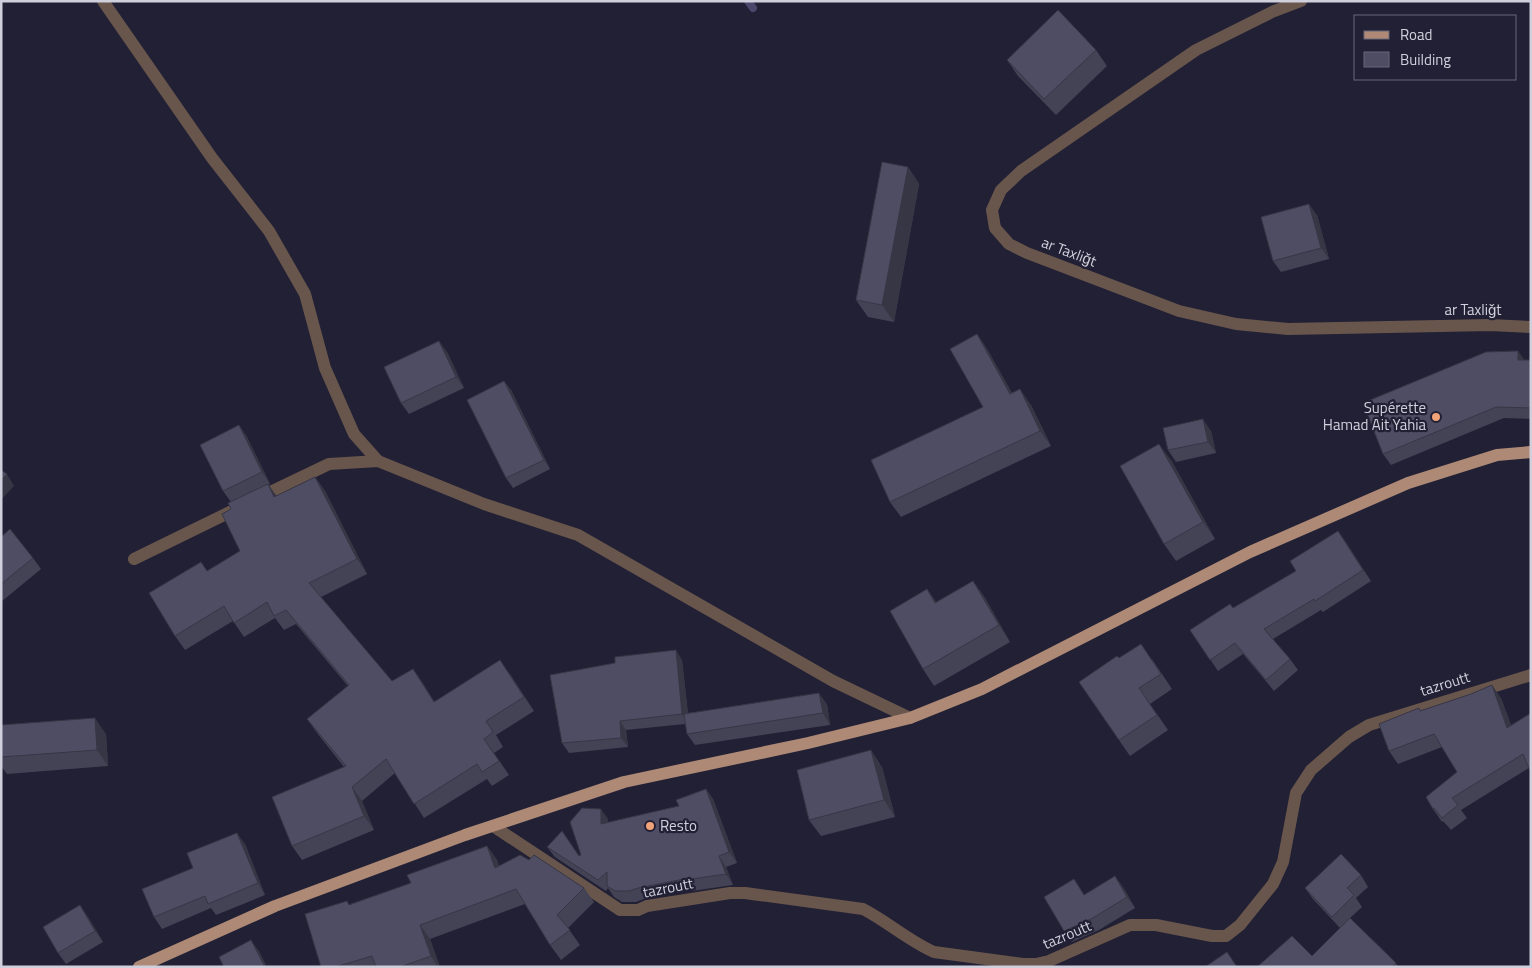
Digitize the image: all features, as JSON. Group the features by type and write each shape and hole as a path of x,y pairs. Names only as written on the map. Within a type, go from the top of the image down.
{"main road":[{"path":"139,967 275,906 493,826 624,782 808,743 910,718 982,689 1250,552 1408,483 1497,455 1531,452"}],"street":[{"path":"103,1 212,158 269,231 305,294 325,368 354,434 378,461"},
{"name":"ar Taxliǧt","path":"1302,1 1272,12 1196,50 1021,171 1001,190 992,210 995,228 1008,244 1027,253 1179,312 1236,324 1288,329 1490,325 1531,327"},
{"path":"134,559 328,464 378,461 484,504 578,536 833,681 910,718"},
{"name":"tazroutt","path":"493,826 620,910 638,910 647,906 730,893 745,893 863,910 879,918 922,947 934,952 1023,964 1036,964 1049,961 1130,925 1156,925 1212,936 1226,936 1240,925 1273,884 1283,862 1296,793 1311,770 1348,737 1369,725 1531,675"}],"building":[{"path":"1058,10 1096,50 1044,99 1007,60"},
{"path":"882,162 908,167 882,305 856,300"},
{"path":"1309,204 1321,248 1273,261 1261,217"},
{"path":"977,334 1010,394 1020,389 1040,431 890,502 871,460 983,407 950,349"},
{"path":"439,341 456,377 401,403 384,367"},
{"path":"1518,351 1518,360 1531,360 1531,408 1496,407 1383,454 1363,403 1486,352"},
{"path":"504,381 544,460 506,478 467,400"},
{"path":"1203,419 1208,442 1168,450 1163,428"},
{"path":"239,425 262,472 223,491 200,445"},
{"path":"1159,444 1203,522 1164,544 1120,466"},
{"path":"1,470 7,474 1,480"},
{"path":"315,477 357,559 309,583 392,681 413,669 434,702 500,660 524,697 486,721 493,732 484,739 499,761 482,772 477,764 414,804 386,759 352,787 364,816 292,846 272,797 346,766 307,719 349,685 286,610 274,616 267,602 234,623 224,606 175,636 149,593 201,562 207,571 240,551 222,514 231,509 228,503 268,484 274,497"},
{"path":"10,529 33,558 1,584 1,537"},
{"path":"1338,531 1363,570 1315,601 1314,599 1264,629 1290,659 1266,680 1235,643 1210,660 1190,630 1230,604 1233,608 1296,571 1290,561"},
{"path":"973,581 999,625 923,669 890,611 927,589 935,603"},
{"path":"1141,644 1161,674 1139,688 1157,715 1119,740 1079,682 1117,656 1119,658"},
{"path":"676,650 682,714 620,721 621,738 562,743 550,675 615,663 615,657"},
{"path":"1492,685 1507,728 1531,713 1531,773 1523,754 1452,798 1458,805 1442,818 1433,809 1426,797 1457,772 1434,734 1389,751 1379,724 1419,708 1420,711"},
{"path":"819,693 823,713 687,734 684,714"},
{"path":"95,718 97,750 1,757 1,725"},
{"path":"871,750 884,800 809,820 797,770"},
{"path":"706,789 729,852 719,856 726,874 684,879 629,891 615,891 607,886 607,872 598,880 547,847 562,831 579,856 581,855 570,822 582,808 601,809 601,824 679,806 676,800"},
{"path":"237,833 258,883 208,904 205,896 154,917 142,889 193,868 187,853"},
{"path":"487,846 495,868 520,855 529,860 534,855 584,888 557,915 570,930 550,945 516,889 420,925 431,956 400,967 376,967 372,956 335,967 321,967 305,914 347,901 349,905 411,883 407,875"},
{"path":"1341,854 1361,875 1347,888 1354,895 1332,917 1305,888"},
{"path":"1115,876 1127,897 1091,919 1064,931 1044,897 1074,879 1084,895"},
{"path":"80,905 95,931 58,953 43,927"},
{"path":"1350,918 1396,963 1392,967 1257,967 1292,936 1312,956"},
{"path":"251,940 265,967 224,967 219,957"},
{"path":"1227,952 1237,967 1205,967"}],"waterway":[{"path":"748,1 753,8"}],"place":[{"name":"Supérette Hamad Ait Yahia","path":"1436,417"},
{"name":"Resto","path":"650,826"}]}
